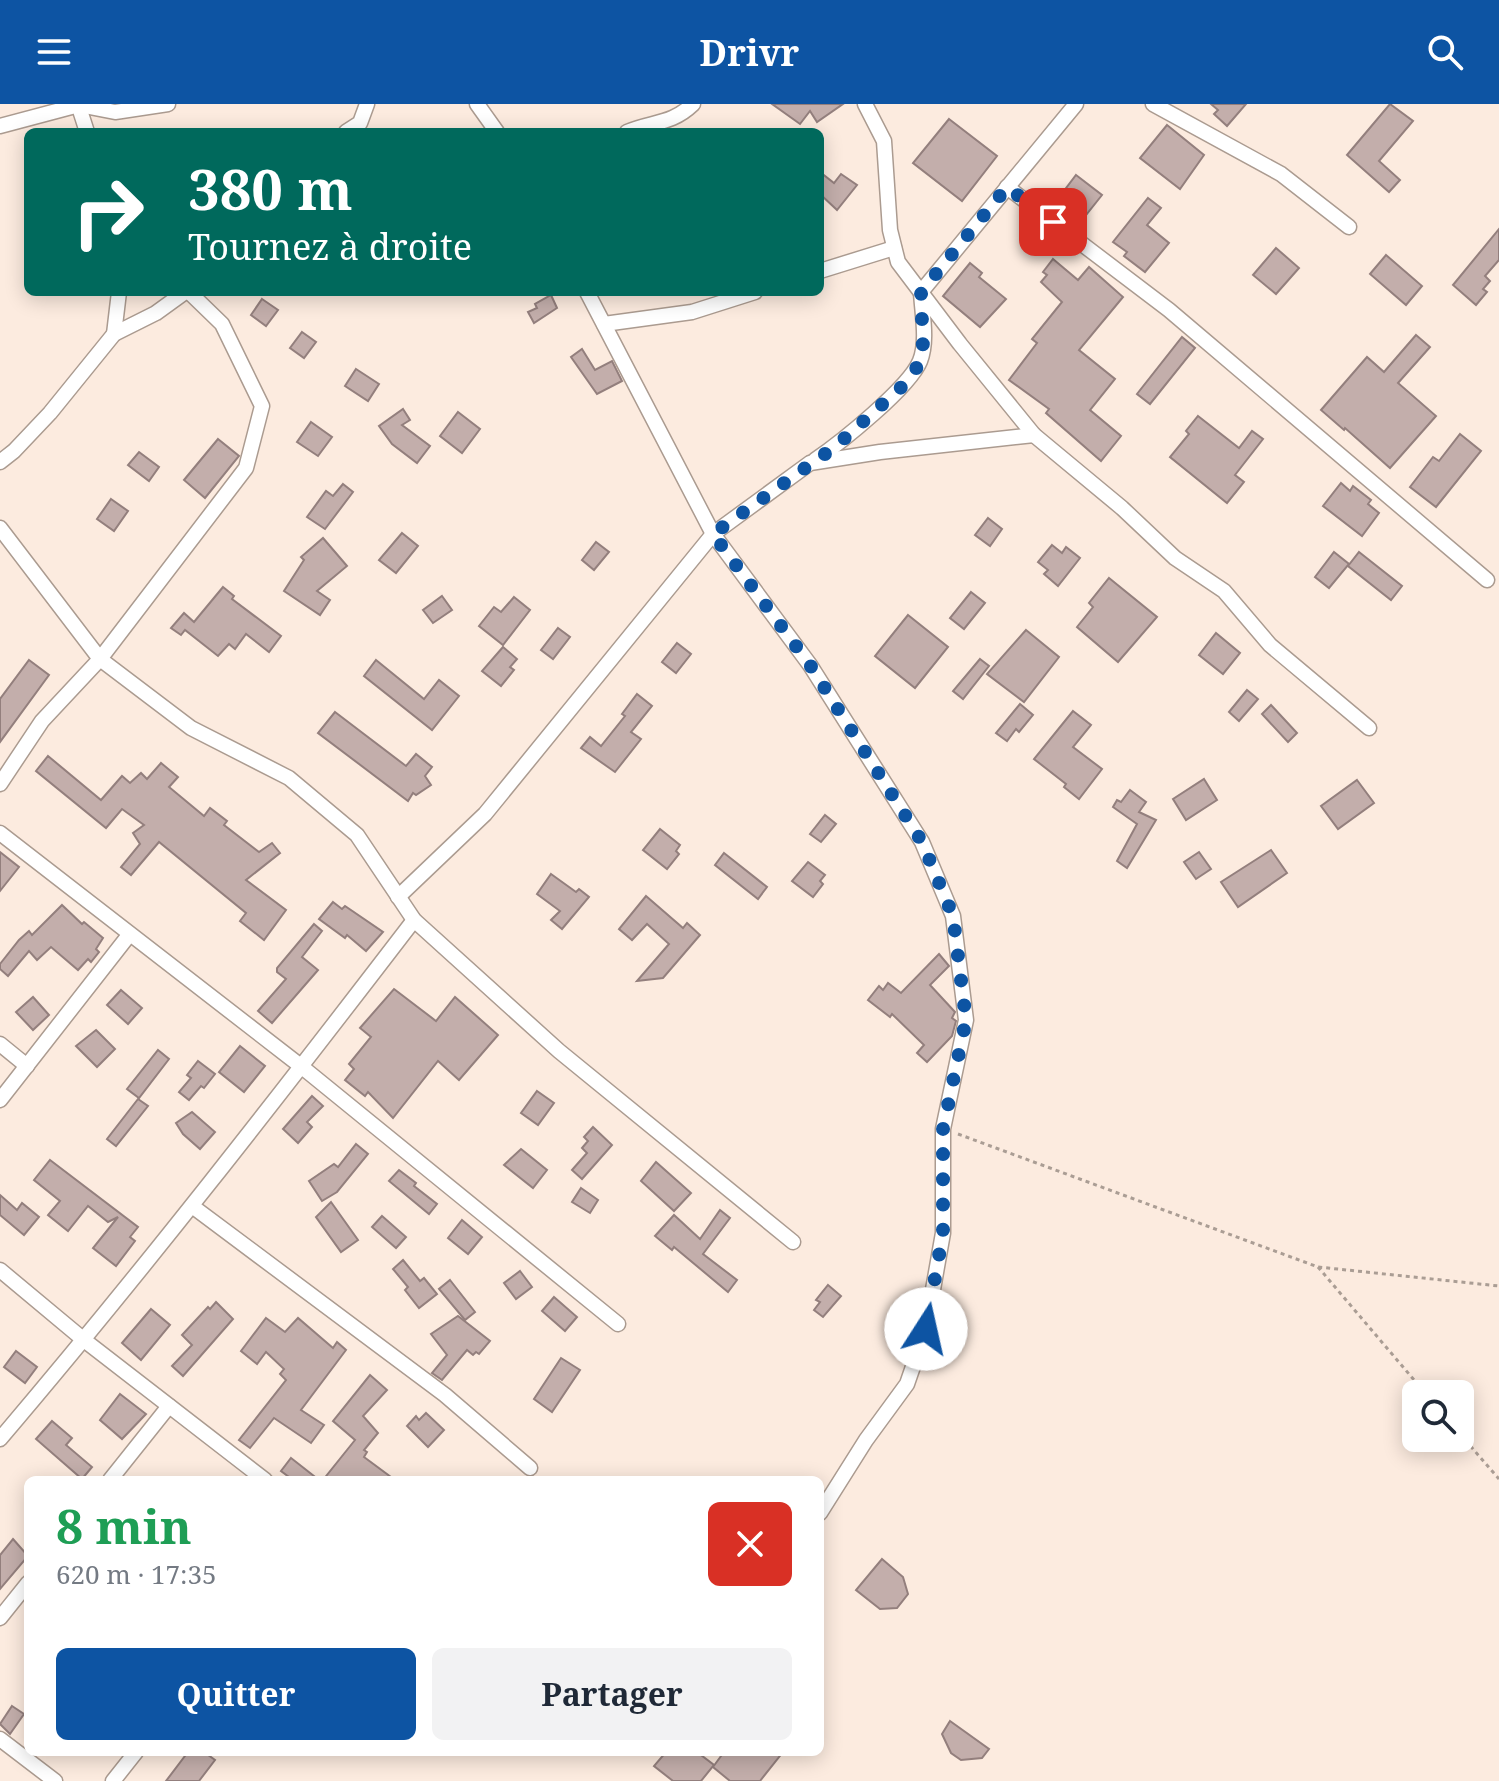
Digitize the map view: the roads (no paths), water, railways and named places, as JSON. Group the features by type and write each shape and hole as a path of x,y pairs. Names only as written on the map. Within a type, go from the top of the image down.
{"street":[{"path":"0,126 78,105 115,112 168,104"},
{"path":"352,128 360,123 367,104"},
{"path":"477,104 494,128"},
{"path":"636,128 669,122 693,104"},
{"path":"865,104 884,141 890,230 898,262 1034,435 1122,508 1175,558 1224,591 1270,645 1369,728"},
{"path":"398,897 485,814 713,534 836,446 907,382 919,364 923,350 921,292 1076,104"},
{"path":"1153,104 1281,174 1349,227"},
{"path":"78,105 86,128"},
{"path":"1007,187 1169,310 1487,580"},
{"path":"824,270 894,248"},
{"path":"114,334 119,296"},
{"path":"0,462 50,413 114,334 156,313 181,296"},
{"path":"0,784 42,721 100,659 246,468 262,406 222,324 191,296"},
{"path":"589,296 713,534 810,665 922,842 953,916 966,1020 943,1129 943,1233 926,1329 907,1384 866,1440 824,1507"},
{"path":"604,324 692,312 742,296"},
{"path":"810,463 1034,435"},
{"path":"0,528 100,659 191,728 289,778 357,835 414,920 559,1051 793,1242"},
{"path":"0,833 302,1067 618,1324"},
{"path":"0,1439 192,1206 414,920"},
{"path":"0,1100 129,935"},
{"path":"0,1044 27,1066"},
{"path":"192,1206 445,1395 530,1468"},
{"path":"0,1270 84,1340 260,1476"},
{"path":"113,1476 169,1406"},
{"path":"0,1618 24,1588"},
{"path":"0,1739 55,1781"},
{"path":"113,1781 133,1756"}]}
